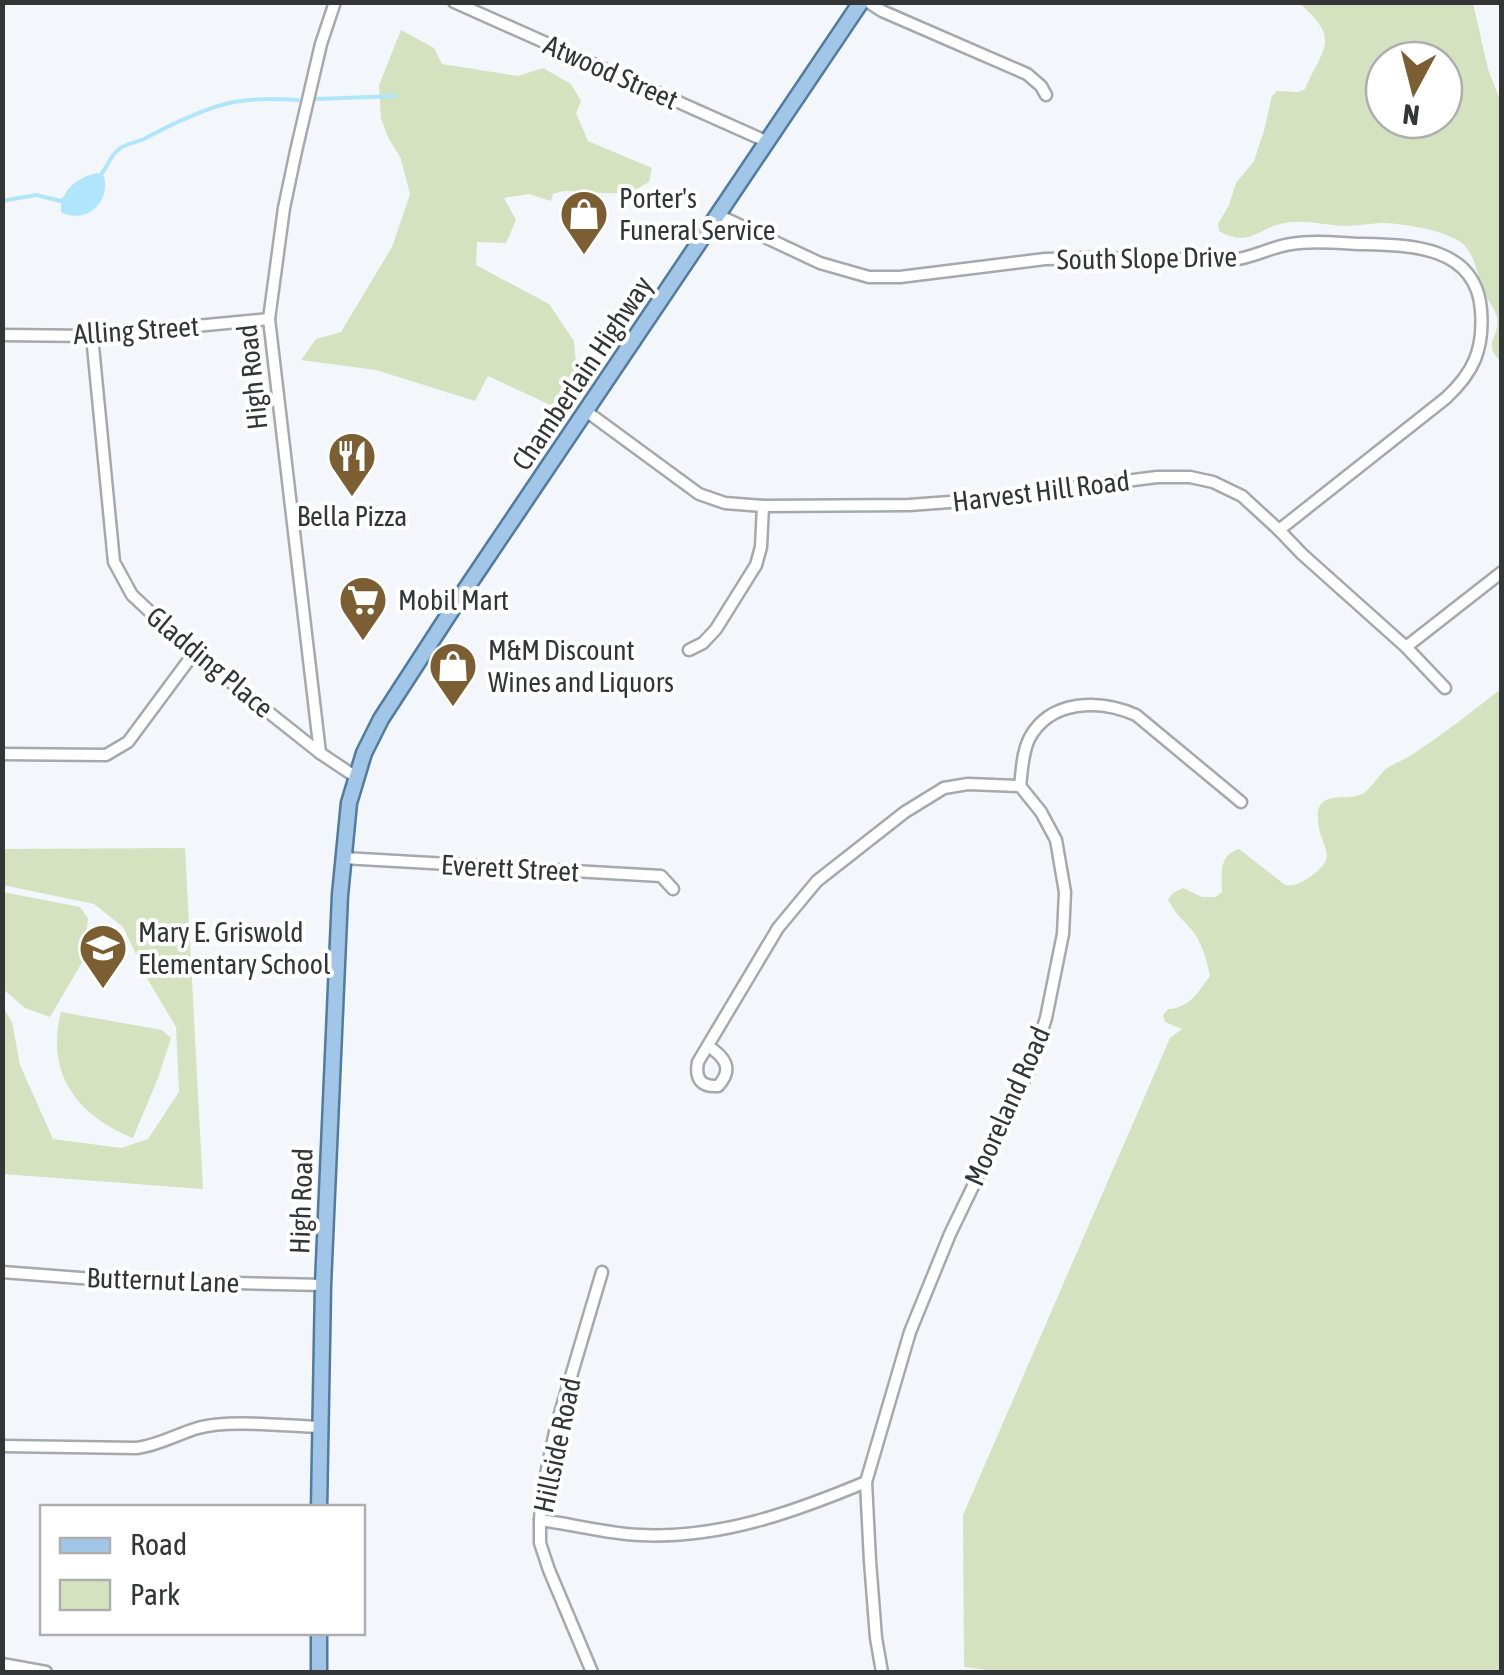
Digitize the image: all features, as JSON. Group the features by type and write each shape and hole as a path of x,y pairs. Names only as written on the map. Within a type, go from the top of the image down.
{"main road":[{"name":"Chamberlain Highway","path":"356,778 376,727 396,694 864,2"},
{"name":"High Road","path":"319,1505 336,957 342,858 356,778"},
{"path":"318,1672 319,1635"}],"street":[{"name":"High Road","path":"320,753 269,319 284,208 320,44 335,2"},
{"name":"Atwood Street","path":"454,2 768,142"},
{"path":"864,2 1027,74 1046,95"},
{"name":"South Slope Drive","path":"718,215 820,263 853,274 883,278 1045,259 1232,260 1292,243 1318,242 1409,246 1450,258 1474,284 1480,300 1480,343 1465,380 1280,530"},
{"name":"Alling Street","path":"2,336 92,336 269,319"},
{"name":"Gladding Place","path":"92,336 114,562 132,595 194,653 356,778"},
{"name":"Harvest Hill Road","path":"586,411 699,494 725,503 909,506 1157,477 1213,482 1242,496 1445,688"},
{"path":"688,650 704,643 716,629 756,564 764,506"},
{"path":"1406,647 1502,572"},
{"path":"2,754 106,755 128,742 194,653"},
{"path":"708,1046 778,928 817,882 905,812 944,788 968,784 1020,786 1027,743 1057,713 1082,704 1099,704 1136,715 1240,802"},
{"name":"Mooreland Road","path":"882,1672 876,1638 866,1482 910,1332 950,1234 1030,1068 1056,980 1063,934 1063,868 1056,840 1041,812 1020,786"},
{"name":"Everett Street","path":"342,858 662,876 673,889"},
{"name":"Butternut Lane","path":"2,1272 107,1280 323,1285"},
{"name":"Hillside Road","path":"592,1672 549,1570 540,1543 540,1520 556,1427 602,1272"},
{"path":"2,1446 137,1448 221,1424 320,1427"},
{"path":"540,1520 639,1536 697,1534 754,1524 866,1482"},
{"path":"2,1664 46,1672"}],"green space":[{"path":"1299,3 1473,3 1488,69 1501,102 1501,362 1492,349 1498,321 1495,311 1468,250 1448,235 1383,223 1345,226 1292,222 1246,238 1219,231 1218,224 1236,183 1254,161 1272,96 1277,91 1305,89 1323,52 1325,43 1320,26"},
{"path":"401,30 434,48 442,64 518,76 543,68 571,84 581,101 576,113 588,141 652,168 649,182 628,194 564,191 553,194 551,201 529,194 504,198 516,220 506,243 477,242 476,265 549,304 574,341 574,405 559,409 488,376 475,401 376,370 301,360 316,339 341,332 392,247 410,194 401,159 381,119 379,85"},
{"path":"1501,689 1501,1672 1005,1672 964,1667 963,1515 1170,1038 1182,1029 1165,1022 1163,1015 1168,1009 1188,1003 1210,976 1198,939 1168,899 1183,888 1202,897 1216,897 1222,892 1224,861 1239,849 1285,885 1307,879 1327,858 1319,829 1321,804 1331,798 1365,792 1386,769 1410,756"},
{"path":"185,848 203,1189 3,1174 3,1007 12,1022 20,1065 53,1139 121,1148 148,1139 179,1092 176,1027 123,927 94,904 3,885 3,849"},
{"path":"3,892 80,907 88,918 84,959 50,1017 25,1008 3,989"},
{"path":"61,1012 162,1030 171,1038 133,1138 96,1118 70,1090 58,1054"}],"water":[{"path":"97,173 104,176 105,186 100,203 79,216 61,212 63,198 71,186"}],"waterway":[{"path":"316,99 396,96"},
{"path":"99,177 120,148 200,112 242,101 298,100"},
{"path":"2,201 36,195 61,201 65,198"}],"place":[{"name":"Porter's Funeral Service","path":"584,256"},
{"name":"Bella Pizza","path":"352,498"},
{"name":"Mobil Mart","path":"363,642"},
{"name":"M&M Discount Wines and Liquors","path":"453,708"},
{"name":"Mary E. Griswold Elementary School","path":"103,990"}]}
